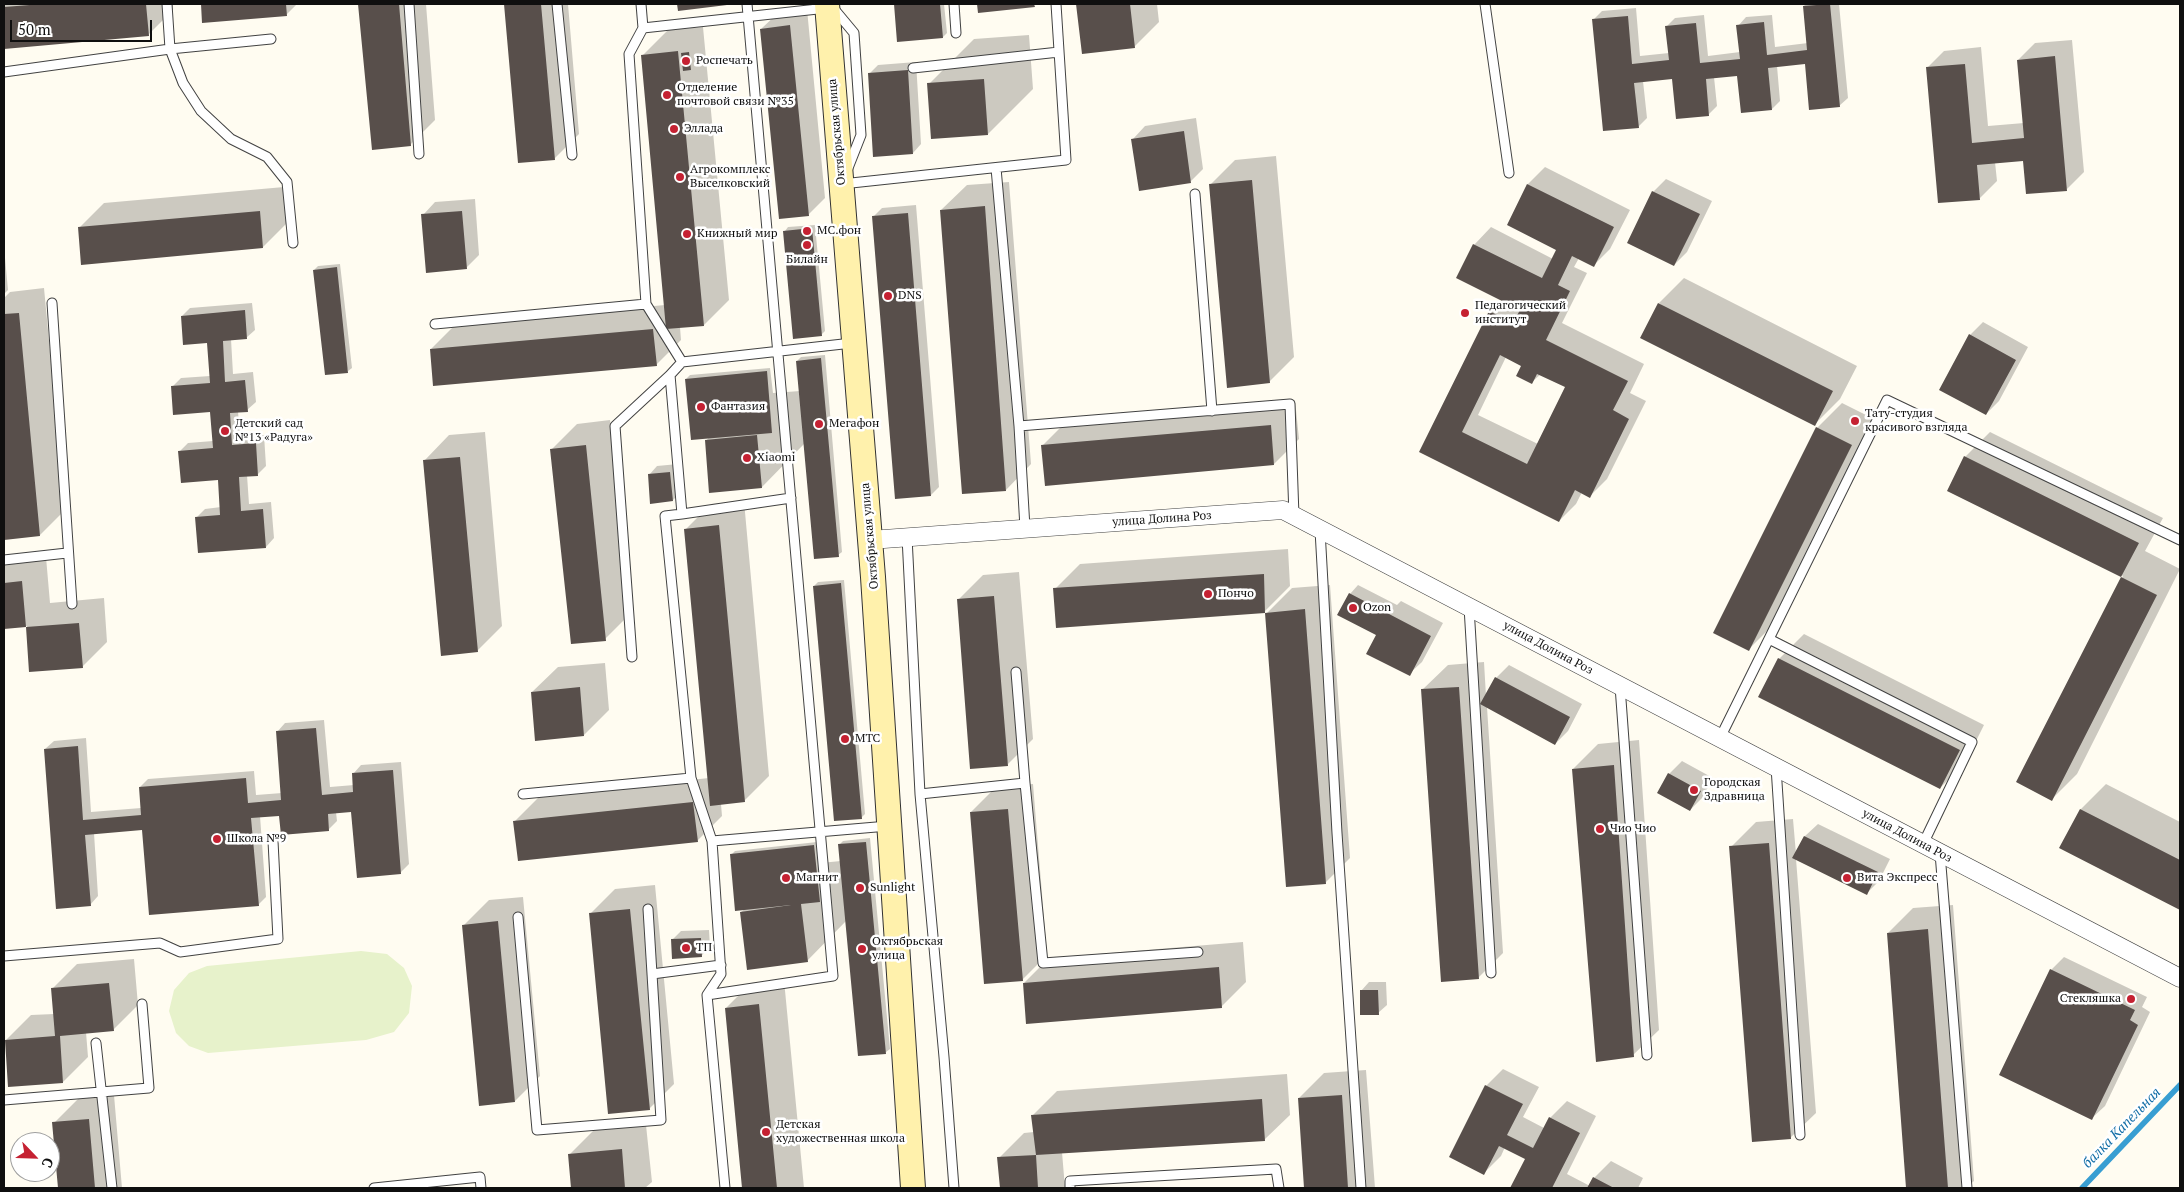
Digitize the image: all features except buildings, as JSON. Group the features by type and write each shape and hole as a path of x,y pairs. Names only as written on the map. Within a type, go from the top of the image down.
{"main road":[{"name":"Октябрьская улица","path":"828,5 870,540 912,1188"}],"street":[{"name":"улица Долина Роз","path":"870,540 1283,510 2180,978"}],"lane":[{"path":"167,4 170,49 183,83 201,111 231,139 267,157 287,182 292,243"},
{"path":"409,4 419,154"},
{"path":"557,4 572,155"},
{"path":"641,4 643,28 629,54 646,304 682,362"},
{"path":"707,995 834,976 747,4"},
{"path":"954,4 956,33"},
{"path":"841,184 1066,160 1056,4"},
{"path":"1486,4 1509,173"},
{"path":"643,28 828,5"},
{"path":"4,72 170,49 271,39"},
{"path":"913,68 1059,52"},
{"path":"996,168 1019,426 1025,528"},
{"path":"1195,194 1212,411"},
{"path":"52,303 67,553 72,604"},
{"path":"434,324 646,304"},
{"path":"632,657 615,426 682,362 854,343"},
{"path":"670,375 682,514"},
{"path":"1720,738 1887,400 2180,540"},
{"path":"1019,426 1290,404 1294,516"},
{"path":"725,1188 707,995 722,974 712,840 691,778 665,516 791,498"},
{"path":"1320,530 1337,832 1361,1188"},
{"path":"907,537 920,794 954,1188"},
{"path":"4,560 67,553"},
{"path":"1469,607 1491,973"},
{"path":"1769,639 1972,742 1923,844"},
{"path":"1016,672 1043,964 1198,952"},
{"path":"1620,686 1648,1055"},
{"path":"1776,767 1800,1135"},
{"path":"523,794 691,778"},
{"path":"920,794 1025,783"},
{"path":"712,840 889,826"},
{"path":"4,956 160,943 180,952 278,939 273,841"},
{"path":"1940,853 1967,1188"},
{"path":"518,917 537,1130 661,1120 648,909"},
{"path":"652,974 721,965"},
{"path":"4,1100 149,1088 142,1004"},
{"path":"96,1043 112,1188"},
{"path":"1070,1188 1070,1181 1276,1169 1279,1188"},
{"path":"374,1188 480,1177 481,1188"}],"green space":[{"path":"361,951 387,954 404,968 412,986 409,1013 394,1032 366,1040 208,1053 189,1046 176,1033 169,1011 174,990 189,973 207,966"}],"waterway":[{"name":"балка Капельная","path":"2082,1188 2180,1085"}],"place":[{"name":"Роспечать","path":"686,61"},
{"name":"Отделение почтовой связи №35","path":"667,95"},
{"name":"Эллада","path":"674,129"},
{"name":"Агрокомплекс Выселковский","path":"680,177"},
{"name":"МС.фон","path":"807,231"},
{"name":"Книжный мир","path":"687,234"},
{"name":"Билайн","path":"807,245"},
{"name":"DNS","path":"888,296"},
{"name":"Педагогический институт","path":"1465,313"},
{"name":"Фантазия","path":"701,407"},
{"name":"Тату-студия красивого взгляда","path":"1855,421"},
{"name":"Мегафон","path":"819,424"},
{"name":"Детский сад №13 «Радуга»","path":"225,431"},
{"name":"Xiaomi","path":"747,458"},
{"name":"Пончо","path":"1208,594"},
{"name":"Ozon","path":"1353,608"},
{"name":"МТС","path":"845,739"},
{"name":"Городская Здравница","path":"1694,790"},
{"name":"Чио Чио","path":"1600,829"},
{"name":"Школа №9","path":"217,839"},
{"name":"Магнит","path":"786,878"},
{"name":"Вита Экспресс","path":"1847,878"},
{"name":"Sunlight","path":"860,888"},
{"name":"ТП","path":"686,948"},
{"name":"Октябрьская улица","path":"862,949"},
{"name":"Стекляшка","path":"2131,999"},
{"name":"Детская художественная школа","path":"766,1132"}]}
